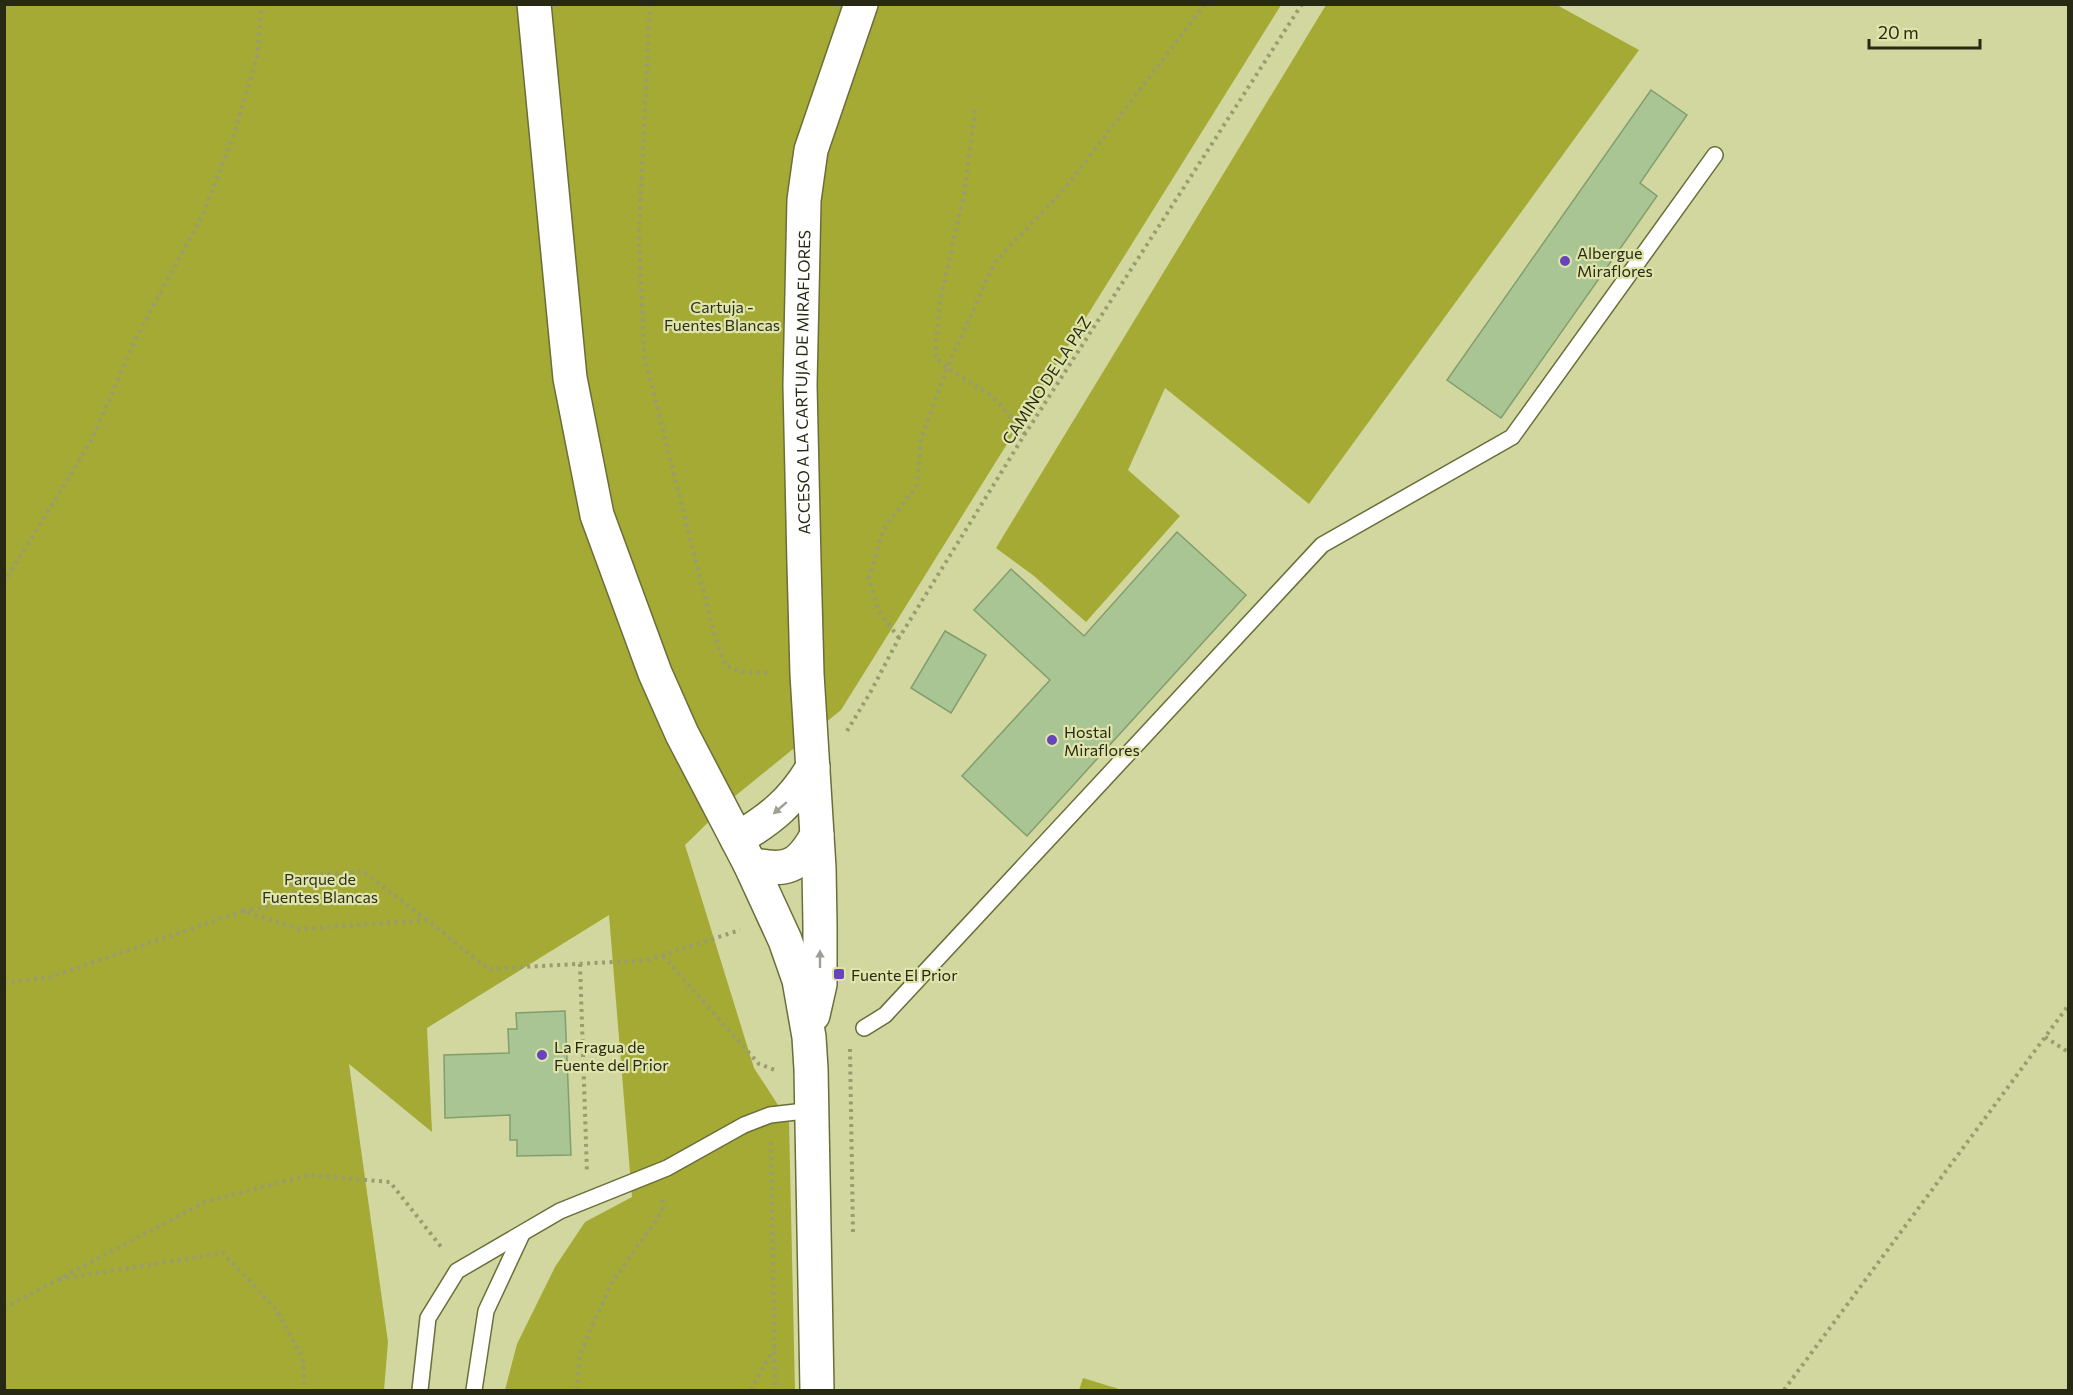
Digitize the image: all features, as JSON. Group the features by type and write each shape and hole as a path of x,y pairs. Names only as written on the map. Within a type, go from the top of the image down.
{"main road":[{"path":"534,4 570,378 597,515 655,673 682,734 744,851 785,940 799,980 809,1037 813,1110 817,1390"},
{"name":"ACCESO A LA CARTUJA DE MIRAFLORES","path":"809,1037 820,984 819,879 807,674 800,385 804,201 811,150 861,4"},
{"path":"744,851 800,789 813,767"},
{"path":"744,851 772,869 792,865 807,854 817,835"}],"lane":[{"path":"864,1028 885,1014 1322,545 1512,437 1715,155"},
{"path":"420,1390 428,1318 457,1271 560,1211 667,1168 744,1125 770,1115 813,1110"},
{"path":"474,1390 486,1311 522,1234"}],"path":[{"path":"4,583 92,439 136,338 204,212 236,131 257,57 262,4"},
{"path":"650,4 639,233 644,355 724,665 741,672 807,674"},
{"path":"898,638 878,610 870,578 883,530 917,485 921,438 947,368 995,262 1066,187 1205,4"},
{"name":"CAMINO DE LA PAZ","path":"813,767 837,748 870,693 898,638 1025,434 1302,4"},
{"path":"975,110 964,194 940,301 935,357 947,368 993,397 1025,434"},
{"path":"294,901 292,877 362,871 488,969 648,960 742,929"},
{"path":"4,983 50,977 243,911 294,901 326,899"},
{"path":"243,911 299,929 427,920"},
{"path":"663,956 759,1064 775,1070"},
{"path":"580,964 588,1200"},
{"path":"1784,1390 2068,1006"},
{"path":"2045,1037 2068,1052"},
{"path":"577,1390 580,1353 612,1282 662,1212 667,1168"},
{"path":"4,1308 205,1202 308,1175 390,1182 437,1240 457,1271"},
{"path":"55,1280 223,1253 276,1309 303,1359 304,1390"},
{"path":"751,1390 774,1349"}],"green space":[{"path":"5,5 1281,5 841,710 734,797 685,845 754,1068 789,1122 795,1390 505,1390 517,1344 555,1267 585,1222 632,1197 609,915 427,1028 432,1132 349,1064 388,1342 384,1390 5,1390"},
{"path":"1326,5 1557,5 1639,50 1309,504 1165,388 1128,470 1180,516 1086,622 1034,576 996,548"},
{"path":"1083,1378 1122,1390 1079,1390"}],"building":[{"path":"1651,90 1687,115 1640,183 1657,196 1501,418 1447,380"},
{"path":"1177,532 1246,595 1027,836 962,776 1050,680 974,610 1011,569 1084,636"},
{"path":"945,631 986,655 951,713 911,688"},
{"path":"565,1011 571,1155 517,1156 517,1140 510,1140 510,1115 445,1118 444,1055 509,1053 508,1029 517,1029 516,1013"}],"place":[{"name":"Albergue Miraflores","path":"1565,261"},
{"name":"Hostal Miraflores","path":"1052,740"},
{"name":"Fuente El Prior","path":"839,974"},
{"name":"La Fragua de Fuente del Prior","path":"542,1055"}],"park label":[{"name":"Cartuja - Fuentes Blancas","path":"722,315"},
{"name":"Parque de Fuentes Blancas","path":"320,887"}]}
